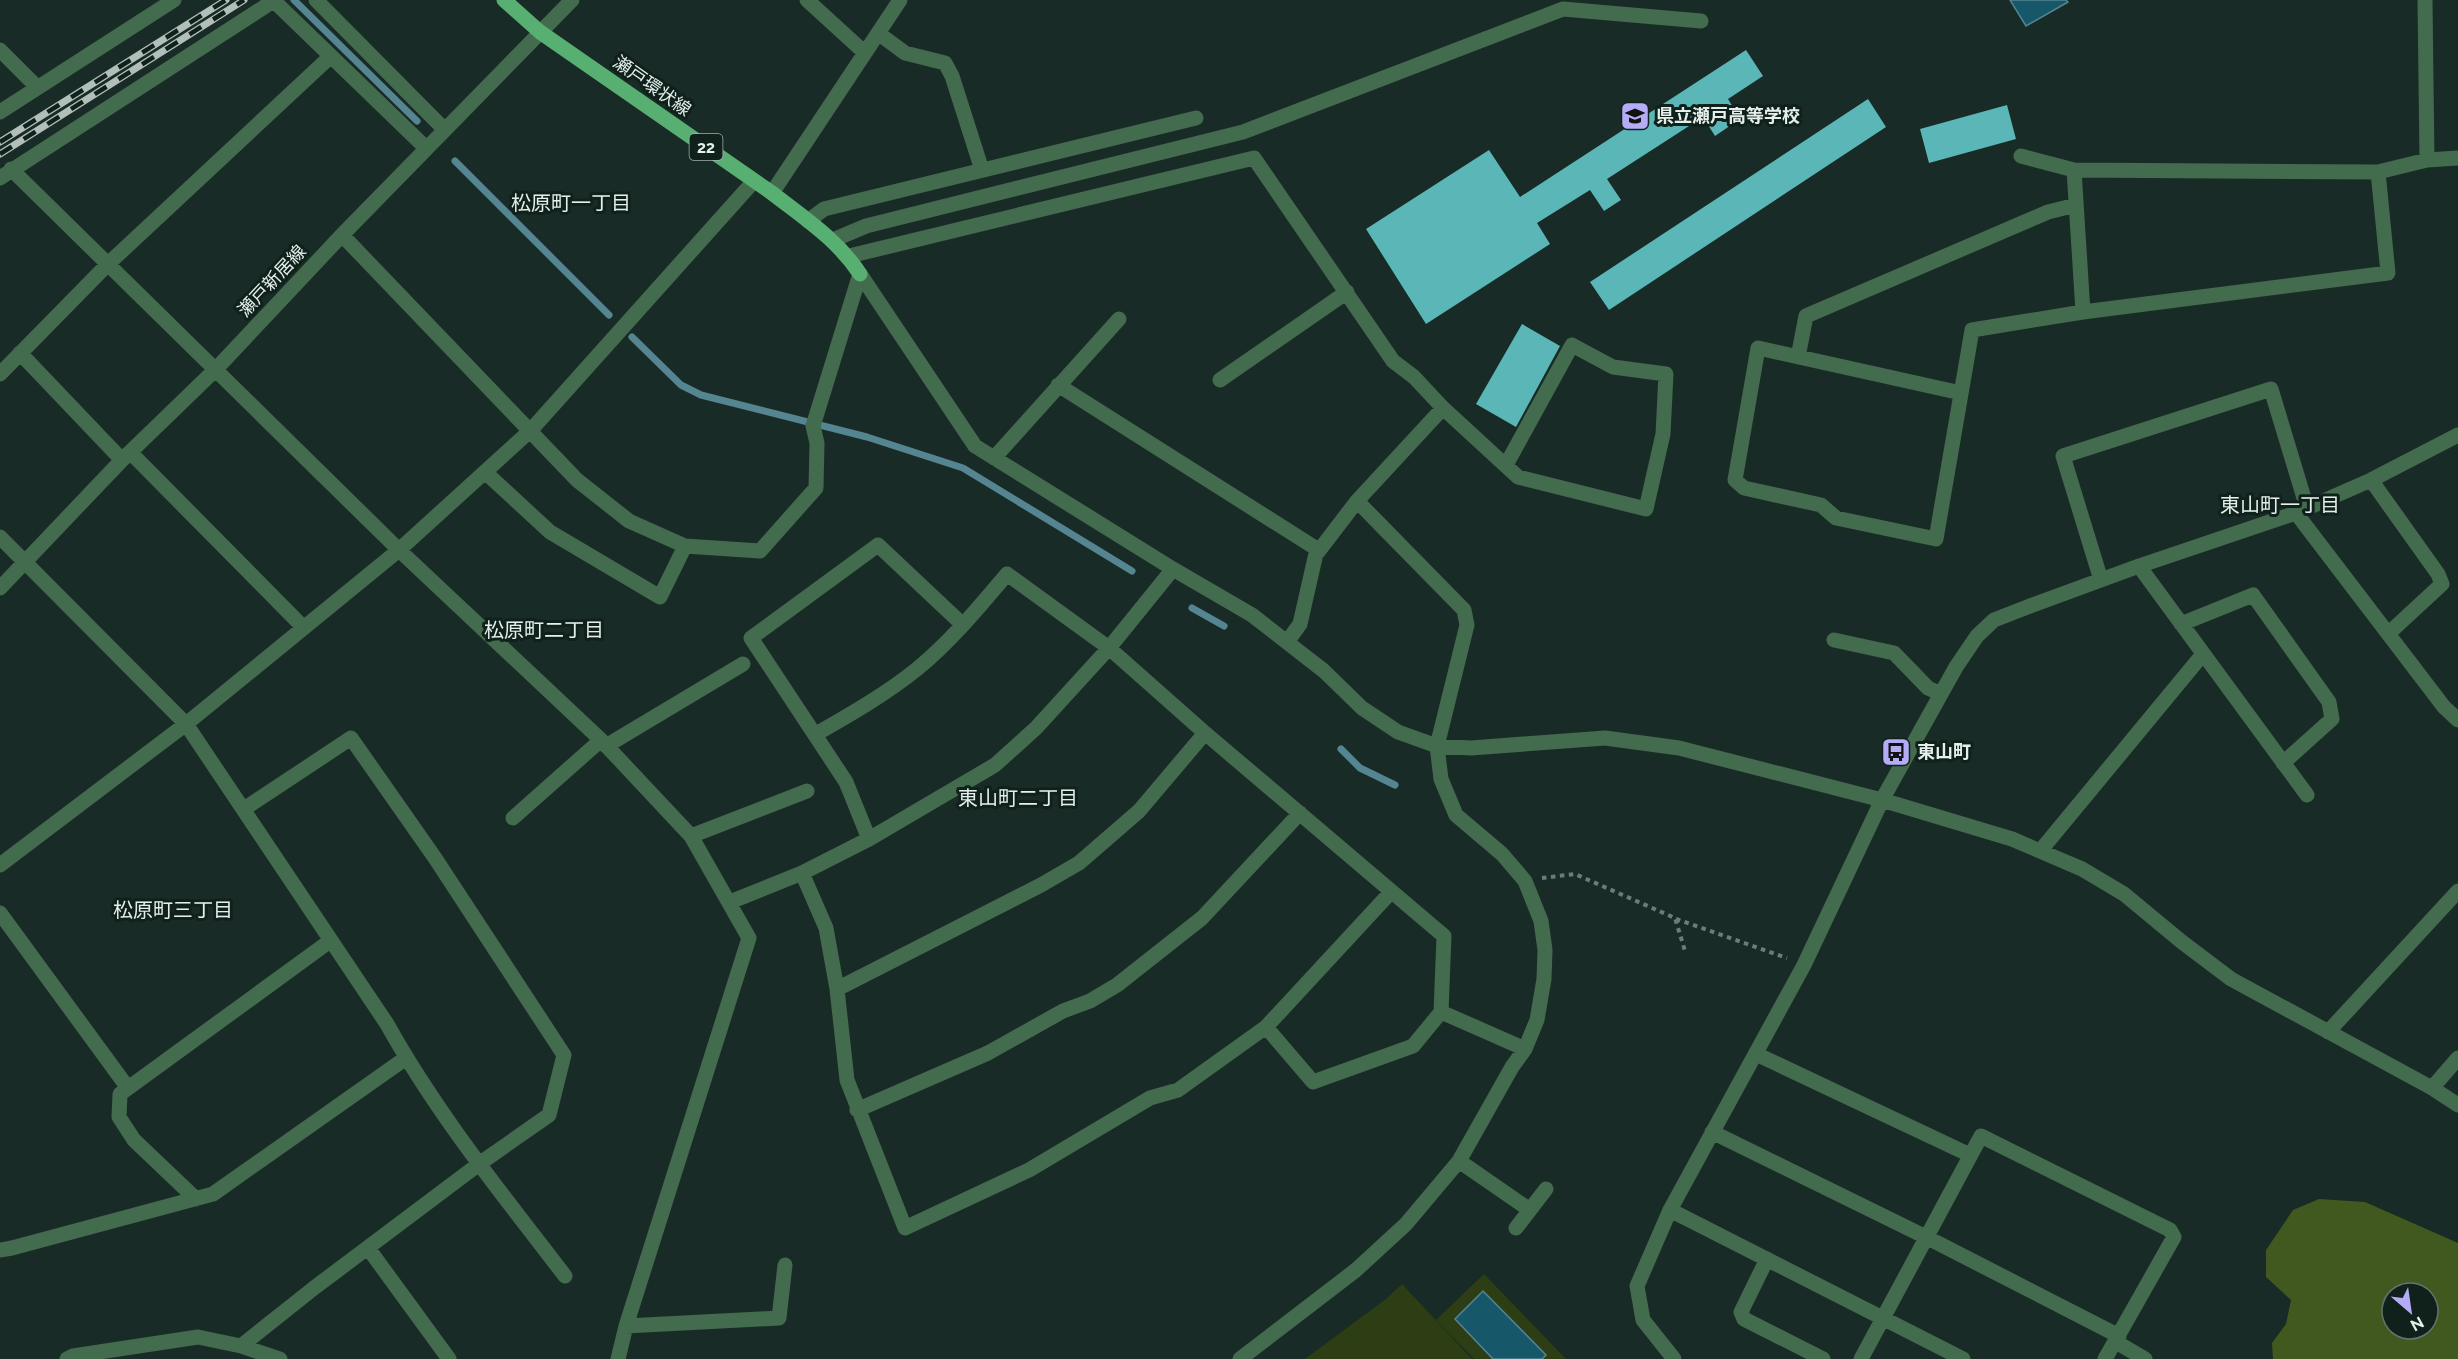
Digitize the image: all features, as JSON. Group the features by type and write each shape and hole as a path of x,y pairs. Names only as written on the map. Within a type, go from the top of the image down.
{"main road":[{"name":"瀬戸環状線","path":"504,0 540,32 772,193 833,240 849,256 860,274"}],"street":[{"path":"0,112 174,0"},
{"path":"316,0 444,130"},
{"name":"瀬戸新居線","path":"0,588 126,456 216,369 342,235 572,0"},
{"path":"807,0 865,53"},
{"path":"772,193 900,0"},
{"path":"2425,0 2427,159"},
{"path":"426,148 274,1 5,174 108,264 399,550 603,743 691,836 749,938 626,1326 618,1359"},
{"path":"833,240 866,226 1243,132 1563,9 1701,21"},
{"path":"878,33 905,53 945,63 952,76 982,170"},
{"path":"0,50 37,87"},
{"path":"0,374 108,264 331,56"},
{"path":"808,221 824,209 1197,118"},
{"path":"2021,156 2074,170 2378,172 2427,159 2458,159"},
{"path":"849,256 1254,158 1393,361 1414,377 1443,408 1518,477 1646,509 1663,434 1666,374 1613,367 1572,345 1506,465"},
{"path":"2074,170 2083,312"},
{"path":"1961,393 1758,348 1735,480 1744,488 1821,505 1836,518 1936,539 1972,330 2083,312 2388,273 2378,172"},
{"path":"0,865 186,724 399,550 485,472 531,430 754,180"},
{"path":"1798,357 1806,316 2048,212 2076,206"},
{"path":"342,235 577,480 629,521 686,546 760,551 816,488 815,420 860,274"},
{"path":"860,274 975,446 1173,570 1252,615 1324,671 1362,708 1398,732 1437,746 1472,748 1605,738 1678,748 1882,800 2012,839 2082,869 2124,894 2231,979 2432,1088 2458,1105"},
{"path":"1220,380 1347,292"},
{"path":"994,458 1119,319"},
{"path":"20,353 304,628"},
{"path":"1058,385 1317,549 1318,552 1357,501 1443,408"},
{"path":"2101,580 2063,456 2271,389 2301,511 2444,708 2458,720"},
{"path":"1674,1359 1643,1320 1636,1286 1670,1210 1804,965 1882,800 1941,694 1977,636 1994,620 2139,566 2301,511 2371,480 2458,435"},
{"path":"485,472 550,532 660,597 686,546"},
{"path":"2371,480 2438,574 2442,584 2389,633"},
{"path":"1240,1359 1356,1270 1406,1224 1460,1161 1512,1067 1525,1049 1537,1020 1544,979 1545,950 1541,921 1525,881 1502,854 1456,815 1441,779 1437,746 1467,625 1464,610 1357,501"},
{"path":"0,537 186,724 387,1024 406,1058 479,1164 565,1276"},
{"path":"869,840 846,782 751,638 878,545 963,625"},
{"path":"1287,642 1300,624 1317,549"},
{"path":"2139,566 2307,795"},
{"path":"730,902 802,873 869,840 995,765 1036,728 1109,648 1173,570"},
{"path":"816,734 879,697 911,674 963,625 1007,574 1109,648 1205,733 1444,936 1441,1012 1413,1047 1313,1082 1266,1026"},
{"path":"2181,624 2253,595 2329,702 2332,719 2283,763"},
{"path":"1834,640 1894,653 1928,688 1941,694"},
{"path":"2041,850 2203,654"},
{"path":"513,818 603,743 743,664"},
{"path":"837,989 1041,885 1079,863 1139,811 1205,733"},
{"path":"241,1346 479,1164 549,1115 564,1055 435,858 351,738 244,809"},
{"path":"691,836 807,791"},
{"path":"857,1110 988,1053 1063,1011 1090,1001 1117,986 1202,918 1300,813"},
{"path":"802,873 826,928 837,989 847,1080 905,1228 1029,1170 1150,1098 1178,1090 1266,1026 1391,892"},
{"path":"2328,1032 2458,891"},
{"path":"0,913 128,1088"},
{"path":"196,1199 134,1140 119,1117 120,1094 330,941"},
{"path":"1441,1012 1525,1049"},
{"path":"1756,1054 1970,1155"},
{"path":"0,1250 213,1194 406,1058"},
{"path":"2432,1088 2458,1058"},
{"path":"1712,1132 1928,1238 2118,1339 2145,1359"},
{"path":"1861,1359 1981,1136 2170,1230 2174,1237 2105,1359"},
{"path":"1460,1161 1530,1210"},
{"path":"1516,1228 1546,1189"},
{"path":"1670,1210 1963,1359"},
{"path":"368,1248 449,1359"},
{"path":"1767,1259 1741,1312 1744,1319 1823,1359"},
{"path":"626,1326 779,1318 785,1265"},
{"path":"67,1359 73,1356 198,1337 241,1346 280,1359"}],"path":[{"path":"1525,881 1575,873 1675,918 1804,965"},
{"path":"1675,918 1685,951"}],"green space":[{"path":"2319,1199 2365,1202 2458,1243 2458,1359 2273,1359 2272,1343 2286,1324 2291,1300 2266,1277 2266,1250 2293,1210"},
{"path":"1484,1274 1566,1359 1474,1359 1436,1320"},
{"path":"1402,1284 1472,1359 1305,1359 1386,1299"}],"water":[{"path":"2010,0 2066,0 2068,2 2026,26"},
{"path":"1483,1291 1546,1355 1542,1359 1493,1359 1455,1319"}],"building":[{"path":"1746,50 1763,76 1728,99 1740,119 1715,136 1703,117 1607,179 1621,200 1604,211 1590,190 1537,223 1550,244 1426,324 1366,229 1489,150 1520,197"},
{"path":"1868,99 1886,127 1609,310 1590,282"},
{"path":"2007,105 2016,139 1929,163 1920,129"},
{"path":"1522,324 1560,346 1516,427 1476,404"}],"waterway":[{"path":"294,0 417,121"},
{"path":"455,161 609,315"},
{"path":"632,337 681,385 701,395 867,437 963,468 1132,571"},
{"path":"1192,608 1224,626"},
{"path":"1341,749 1360,768 1395,785"}],"railway":[{"path":"0,142 226,0"},
{"path":"0,154 244,0"}],"place":[{"name":"県立瀬戸高等学校","path":"1635,116"},
{"name":"東山町","path":"1896,752"}],"district":[{"name":"松原町一丁目","path":"571,203"},
{"name":"東山町一丁目","path":"2280,505"},
{"name":"松原町二丁目","path":"544,630"},
{"name":"東山町二丁目","path":"1018,798"},
{"name":"松原町三丁目","path":"173,910"}]}
